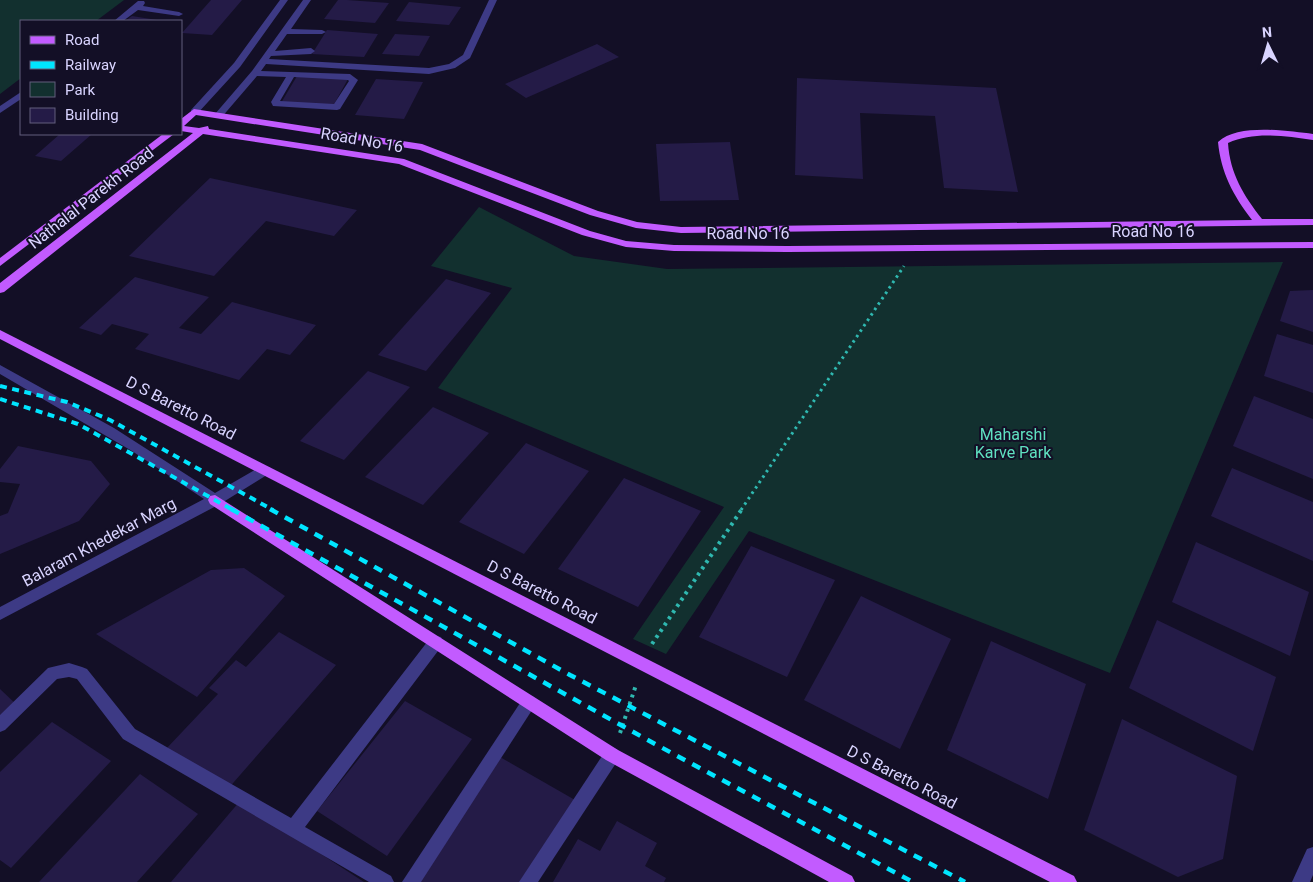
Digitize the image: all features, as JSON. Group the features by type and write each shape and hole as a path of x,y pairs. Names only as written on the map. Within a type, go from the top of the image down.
{"main road":[{"path":"182,123 194,112 218,116"},
{"name":"Nathalal Parekh Road","path":"0,289 218,116"},
{"name":"Road No 16","path":"218,116 422,147 594,213 636,225 680,230 1313,222"},
{"name":"Road No 16","path":"182,128 401,161 586,233 626,244 674,248 1313,245"},
{"path":"1260,222 1237,194 1223,161 1222,142 1240,134 1284,133 1313,137"},
{"name":"Nathalal Parekh Road","path":"0,263 168,135"},
{"path":"751,230 755,248"},
{"name":"D S Baretto Road","path":"0,334 1068,882"},
{"path":"215,500 612,755 846,882"}],"street":[{"path":"119,20 144,0"},
{"path":"194,112 237,65 284,0"},
{"path":"218,116 255,73 307,0"},
{"path":"265,58 428,70 452,66 467,56 494,0"},
{"path":"136,7 179,14"},
{"path":"265,58 307,52 318,32 285,31"},
{"path":"255,73 292,74 350,77 354,80 337,107 276,104 275,102 292,74"},
{"path":"0,110 20,96"},
{"path":"0,369 102,426 175,471 215,500"},
{"name":"Balaram Khedekar Marg","path":"0,614 215,500 265,470"},
{"path":"293,829 436,642"},
{"path":"0,725 54,673 69,670 82,674 129,734 385,882"},
{"path":"411,882 529,702"},
{"path":"528,882 612,755"},
{"path":"1301,882 1313,855"}],"path":[{"path":"612,755 643,664 651,647 917,247"}],"green space":[{"path":"0,0 124,0 97,20 20,20 20,79 0,94"},
{"name":"Maharshi Karve Park","path":"479,207 574,256 667,269 1283,262 1110,673 749,531 666,654 633,639 724,507 438,388 512,288 431,266"}],"building":[{"path":"211,0 242,0 212,35 182,33"},
{"path":"338,0 389,3 375,23 324,19"},
{"path":"409,2 461,7 449,25 396,21"},
{"path":"132,16 157,20 126,20"},
{"path":"327,30 378,34 364,57 312,54"},
{"path":"395,34 430,36 419,56 382,54"},
{"path":"597,44 619,57 526,98 505,84"},
{"path":"297,76 348,79 333,106 281,103"},
{"path":"797,78 996,88 1018,192 944,188 935,116 860,113 863,179 795,175"},
{"path":"376,79 423,82 404,119 355,115"},
{"path":"59,135 91,135 61,161 35,156"},
{"path":"730,142 739,200 660,201 656,144"},
{"path":"210,178 357,210 334,236 266,221 214,276 129,256"},
{"path":"135,277 209,297 179,328 201,334 232,302 316,325 290,355 267,349 239,380 135,349 149,334 112,324 101,335 79,328"},
{"path":"446,279 491,293 426,371 378,355"},
{"path":"1313,290 1313,332 1280,321 1290,291"},
{"path":"1277,334 1313,345 1313,393 1264,376"},
{"path":"368,371 410,387 344,460 300,441"},
{"path":"1254,396 1313,419 1313,479 1233,446"},
{"path":"433,407 489,433 423,505 365,477"},
{"path":"526,443 589,471 524,554 459,522"},
{"path":"18,446 91,461 110,484 79,521 0,554 0,516 8,513 20,484 0,482 0,469"},
{"path":"1232,468 1313,502 1313,561 1211,516"},
{"path":"624,478 701,511 638,607 558,569"},
{"path":"1196,542 1309,592 1290,656 1172,602"},
{"path":"751,546 835,580 787,677 699,637"},
{"path":"244,568 285,596 197,697 96,634 211,570"},
{"path":"861,596 951,639 900,749 804,700"},
{"path":"1157,620 1276,677 1253,751 1129,688"},
{"path":"279,632 336,665 227,790 166,749 218,694 209,688 236,660 246,667"},
{"path":"991,641 1086,684 1048,799 947,750"},
{"path":"0,689 18,706 0,723"},
{"path":"405,701 472,739 387,856 317,811"},
{"path":"1122,719 1237,776 1223,859 1178,877 1084,830"},
{"path":"52,722 111,761 11,868 0,860 0,772"},
{"path":"500,757 575,800 523,882 413,882"},
{"path":"140,774 198,814 137,882 39,882"},
{"path":"240,801 364,882 171,882"},
{"path":"617,821 657,843 645,866 666,878 664,882 553,882 578,839 600,851"}],"railway":[{"path":"0,386 67,402 110,420 273,510"},
{"path":"0,399 78,424 233,510"},
{"path":"231,509 655,744 913,882"},
{"path":"270,509 570,675 965,882"}]}
